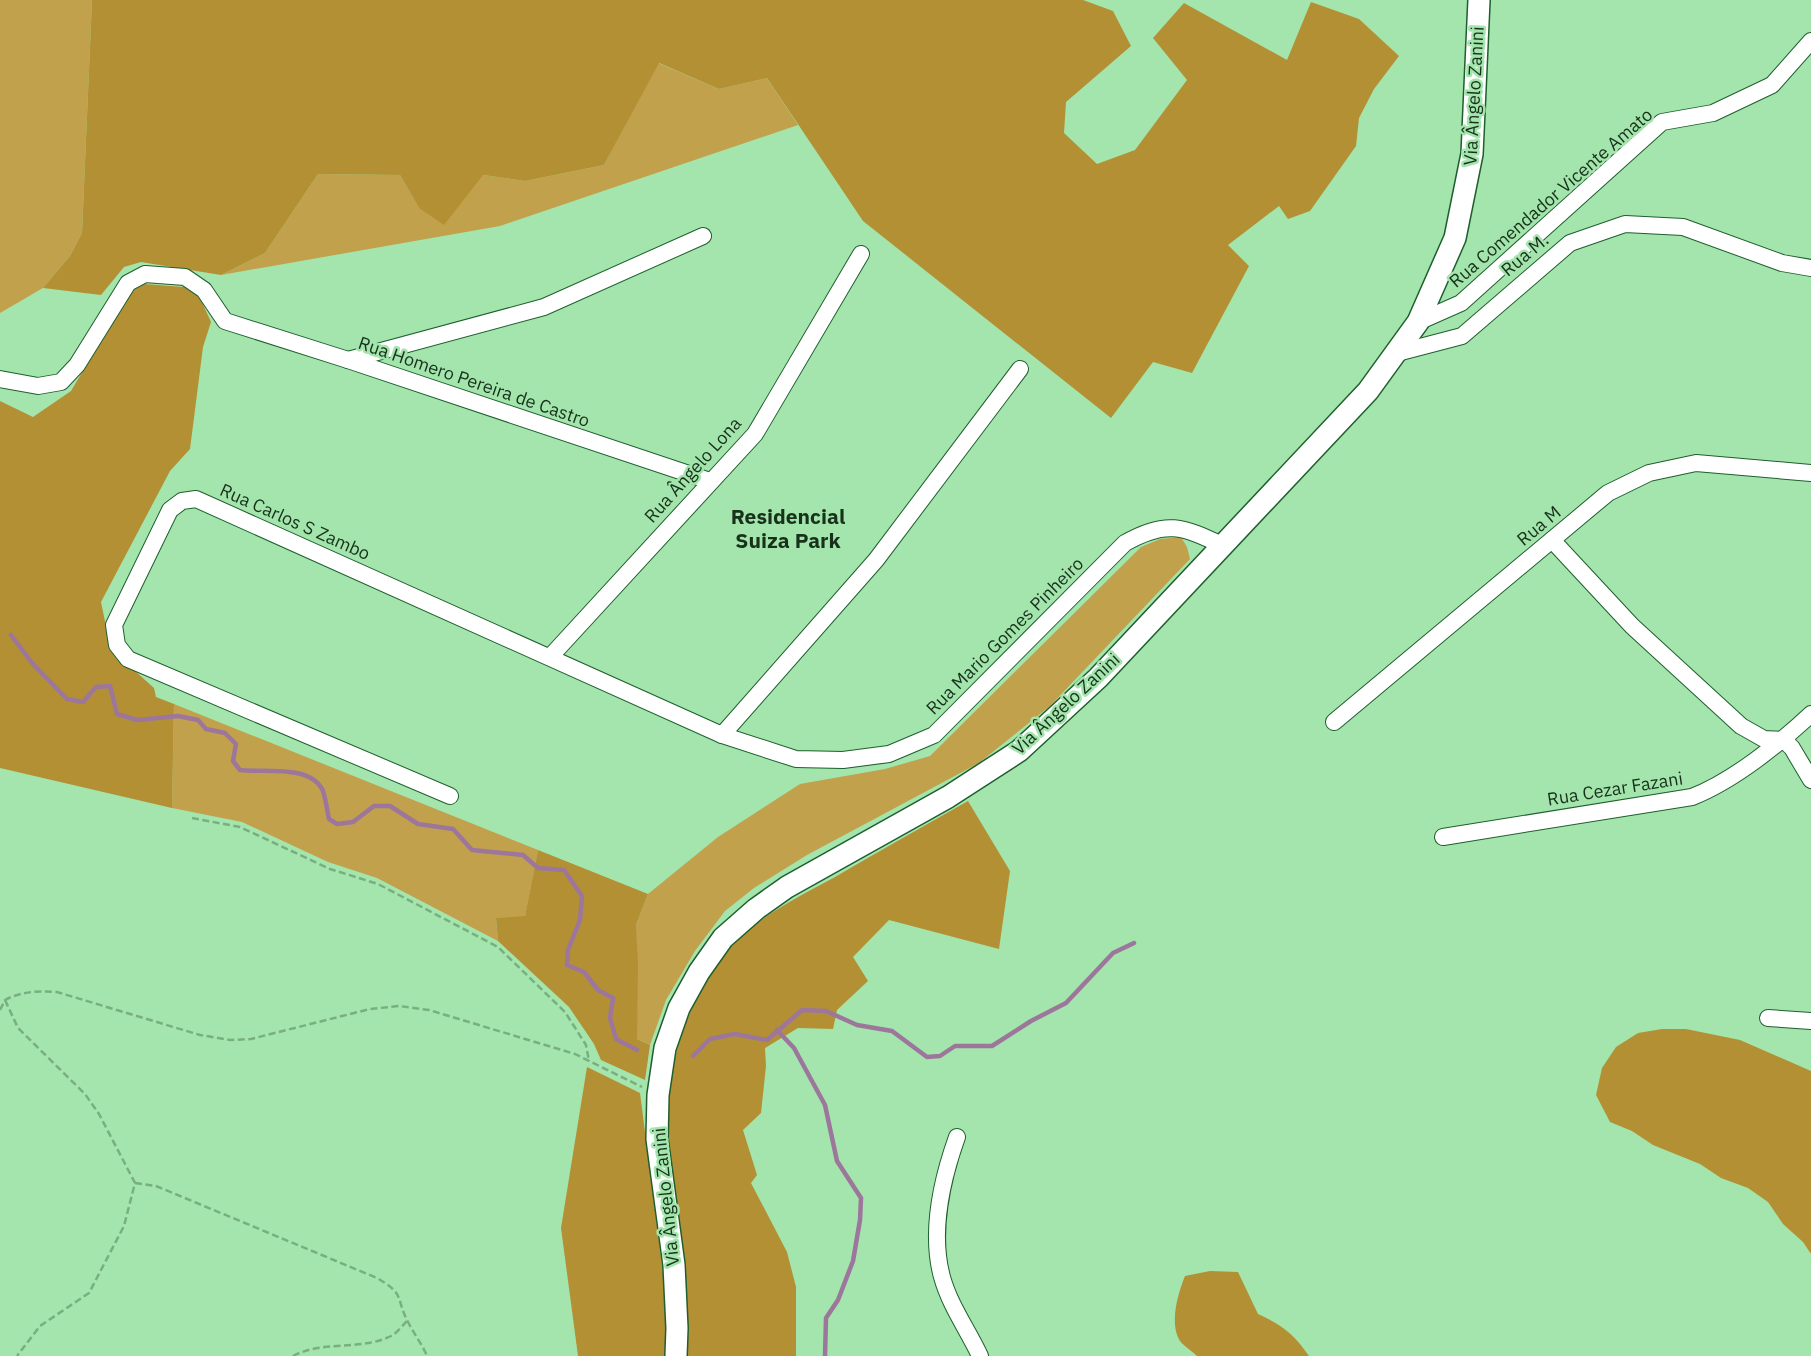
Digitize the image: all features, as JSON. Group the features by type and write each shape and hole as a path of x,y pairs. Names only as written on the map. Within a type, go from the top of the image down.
{"street":[{"name":"Via Ângelo Zanini","path":"676,1356 674,1265 657,1139 658,1095 665,1048 679,1008 699,972 723,939 756,909 787,887 948,797 1018,751 1098,678 1368,391 1419,322 1455,238 1472,154 1479,0"},
{"name":"Rua Comendador Vicente Amato","path":"1419,322 1461,303 1662,122 1713,113 1772,85 1811,41"},
{"name":"Rua M.","path":"1397,353 1462,336 1570,243 1625,225 1683,227 1782,263 1811,268"},
{"path":"348,360 544,307 703,236"},
{"name":"Rua Ângelo Lona","path":"550,657 755,434 861,254"},
{"name":"Rua Homero Pereira de Castro","path":"0,379 38,386 61,382 77,365 128,284 145,274 185,277 204,289 225,321 710,481"},
{"path":"723,735 876,560 1020,369"},
{"name":"Rua M","path":"1334,722 1608,493 1649,474 1696,463 1811,473"},
{"name":"Rua Carlos S Zambo","path":"450,796 128,659 117,645 114,625 170,510 182,501 196,499 723,735"},
{"name":"Rua Mario Gomes Pinheiro","path":"723,735 796,759 843,760 889,754 934,735 1125,543 1146,531 1163,527 1189,530 1224,546"},
{"path":"1552,540 1632,626 1741,726 1764,738 1784,740 1792,748 1811,780"},
{"name":"Rua Cezar Fazani","path":"1443,837 1692,797 1708,791 1784,740 1811,715"},
{"path":"1768,1018 1811,1021"},
{"path":"957,1138 949,1161 937,1237 942,1277 956,1312 980,1356"}],"path":[{"path":"192,818 240,827 330,869 378,884 498,947 565,1012 586,1045 589,1061"},
{"path":"0,1010 5,1000 18,993 34,990 57,992 200,1035 230,1040 251,1039 370,1009 399,1006 429,1010 575,1054 658,1095"},
{"path":"5,1000 18,1028 85,1094 99,1114 135,1183 124,1226 89,1293 40,1326 17,1356"},
{"path":"135,1183 156,1186 377,1278 394,1288 402,1301 407,1321 427,1356"},
{"path":"293,1356 304,1350 394,1336 407,1321"}],"shaded area":[{"path":"0,0 92,0 82,233 70,256 43,288 0,313"},
{"path":"92,0 1083,0 1113,11 1131,46 1066,102 1064,133 1097,164 1135,150 1187,80 1153,38 1184,3 1287,60 1311,2 1359,19 1399,56 1374,89 1359,118 1356,146 1310,211 1288,219 1279,206 1228,245 1249,266 1192,373 1153,362 1111,418 863,221 767,78 719,89 659,63 604,165 525,181 483,175 444,225 419,208 400,175 318,174 265,253 221,275 141,262 124,267 101,295 43,288 70,256 82,233"},
{"path":"658,63 719,89 767,78 798,125 500,226 221,275 265,253 318,174 400,175 419,208 483,175 525,181 604,165"},
{"path":"145,284 184,287 200,298 211,322 203,347 190,449 170,471 101,602 106,626 134,670 154,688 156,697 174,704 172,808 0,768 0,401 33,417 71,391 130,292"},
{"path":"1181,537 1190,559 1050,706 979,763 807,855 754,888 725,911 695,951 666,1000 650,1045 637,1039 636,925 648,894 718,837 800,784 885,769 930,756 1141,547 1160,539"},
{"path":"174,704 538,850 525,917 496,918 498,941 377,878 328,862 242,822 172,808"},
{"path":"968,801 1010,871 999,949 889,920 853,957 868,981 837,1010 833,1029 798,1028 765,1048 766,1066 761,1113 743,1130 757,1175 751,1183 787,1252 796,1287 796,1356 682,1356 684,1277 667,1142 667,1099 678,1047 698,995 727,951 766,917"},
{"path":"538,850 648,894 636,925 637,1039 650,1045 645,1080 601,1060 594,1044 569,1007 498,941 496,918 525,916"},
{"path":"1686,1029 1740,1040 1811,1071 1811,1254 1803,1242 1783,1224 1768,1202 1748,1188 1721,1178 1700,1164 1653,1145 1632,1131 1610,1122 1596,1095 1602,1068 1616,1047 1638,1033"},
{"path":"587,1067 640,1093 669,1320 668,1356 578,1356 561,1228"},
{"path":"1210,1271 1238,1272 1258,1314 1287,1331 1309,1356 1197,1356 1186,1347 1180,1341 1175,1326 1180,1291 1185,1276"}],"waterway":[{"path":"11,635 33,664 67,699 83,702 96,687 110,686 117,714 137,720 178,716 198,720 206,729 225,733 236,744 233,761 240,770 298,773 317,782 323,791 329,819 337,824 353,822 374,806 390,806 418,824 453,829 472,850 523,855 538,868 564,870 582,896 580,920 568,950 567,965 584,972 598,990 613,998 610,1018 616,1039 637,1050"},
{"path":"693,1056 710,1039 735,1034 767,1040 802,1010 826,1011 857,1025 892,1031 927,1057 940,1056 955,1046 992,1046 1066,1003 1113,953 1134,943"},
{"path":"777,1030 794,1048 825,1105 837,1161 861,1198 853,1261 838,1300 826,1318 825,1356"}],"district":[{"name":"Residencial Suiza Park","path":"788,529"}]}
